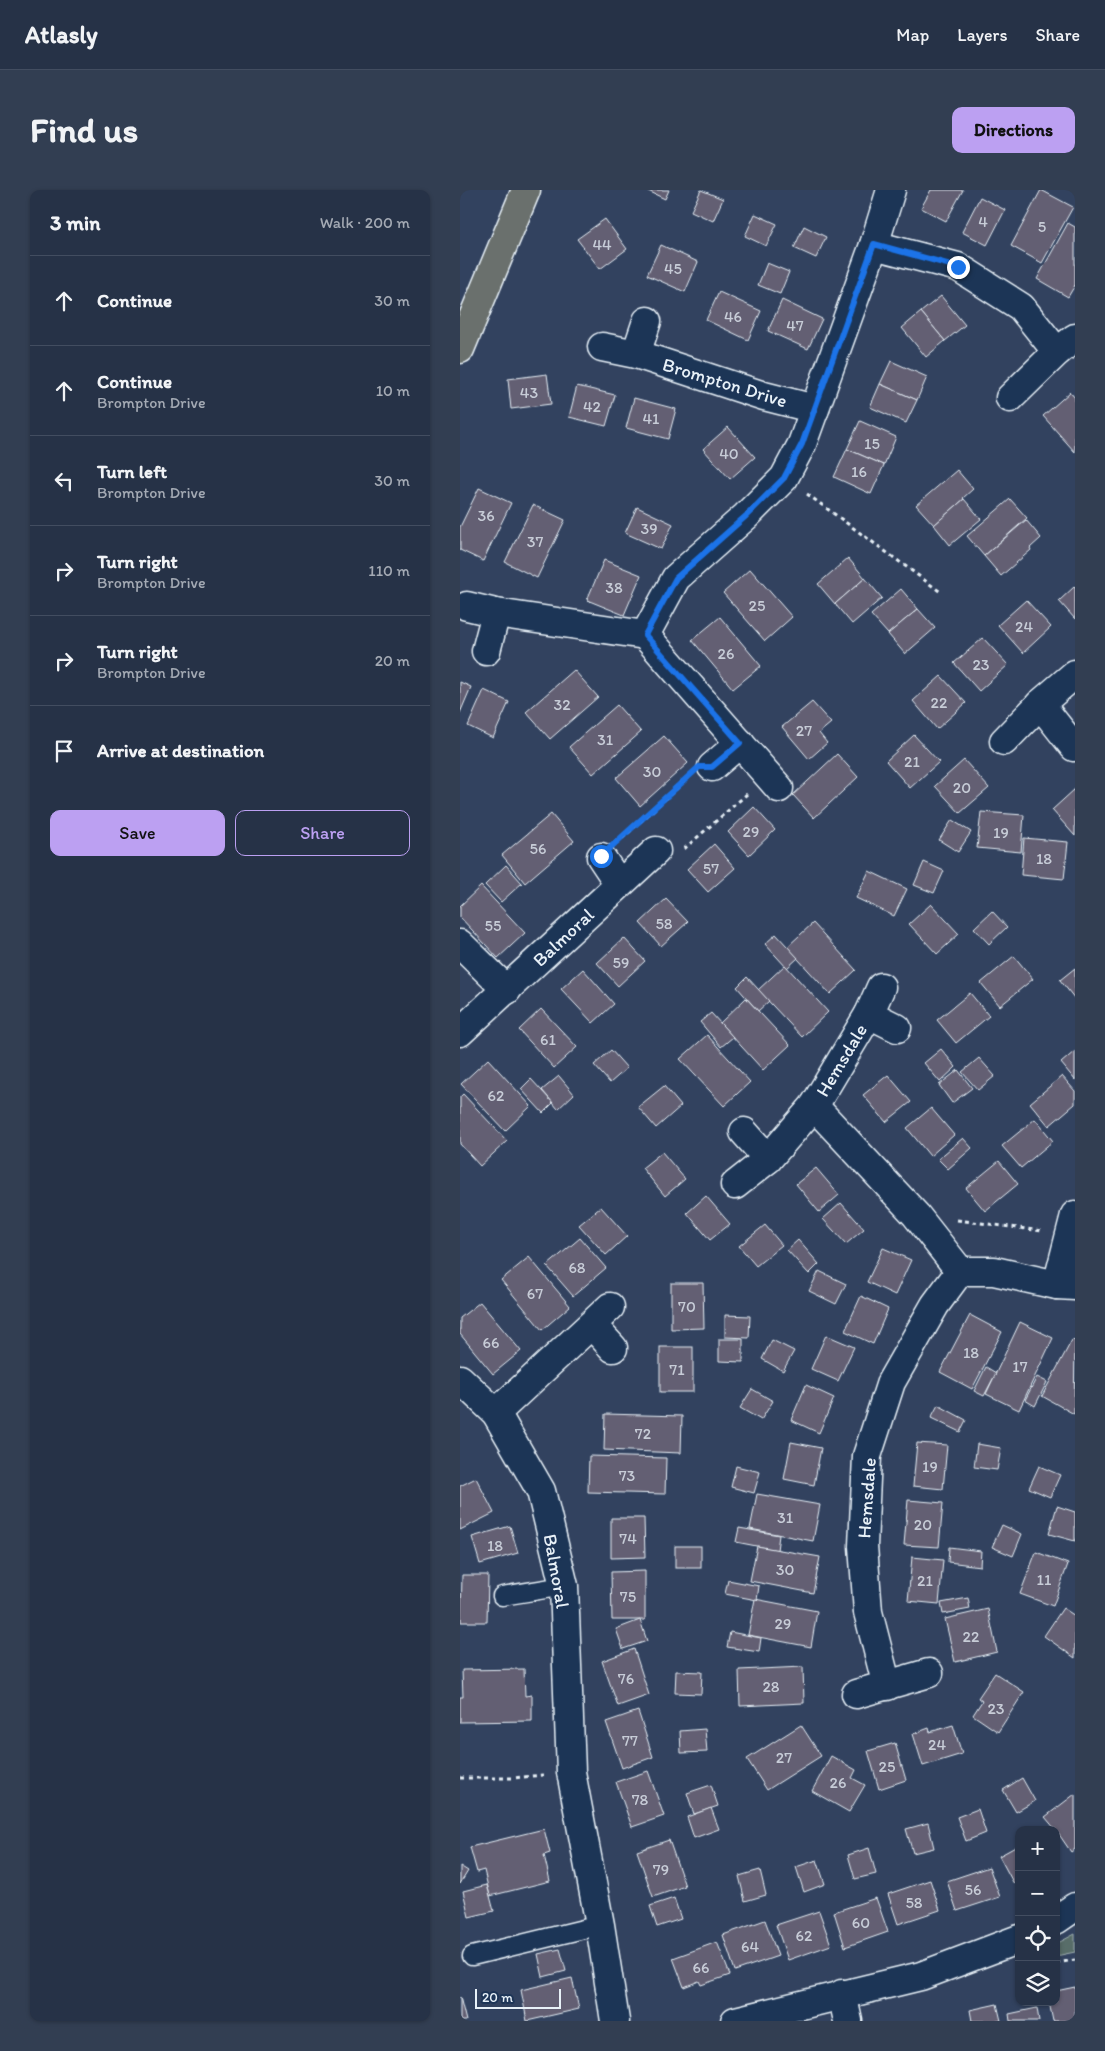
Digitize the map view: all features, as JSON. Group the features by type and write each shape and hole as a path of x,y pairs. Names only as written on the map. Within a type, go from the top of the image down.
{"main road":[{"path":"460,349 526,190"}],"street":[{"path":"645,635 676,578 746,516 784,478 802,444 874,244 891,190"},
{"path":"874,244 958,267 1021,307 1066,345 1010,398"},
{"path":"636,354 647,321"},
{"name":"Brompton Drive","path":"602,347 636,354 764,396 815,409"},
{"path":"467,606 496,613 645,635 774,782"},
{"path":"486,651 496,613"},
{"path":"1004,741 1040,704 1075,674"},
{"path":"1040,704 1074,747"},
{"path":"712,767 740,743"},
{"name":"Balmoral","path":"460,1032 656,850"},
{"path":"601,856 619,884"},
{"path":"460,944 507,990"},
{"name":"Hemsdale","path":"735,1185 768,1159 814,1106 869,1014 881,987"},
{"name":"Hemsdale","path":"869,1014 897,1028"},
{"name":"Hemsdale","path":"814,1106 916,1215 960,1270 935,1304 891,1382 867,1456 863,1546 868,1602 887,1686"},
{"path":"744,1132 768,1159"},
{"path":"960,1270 994,1271 1066,1286 1072,1224"},
{"path":"496,1413 601,1316 613,1348"},
{"name":"Balmoral","path":"460,1379 496,1413 540,1491 564,1586 571,1772 600,1925 615,2021"},
{"path":"856,1694 929,1673"},
{"path":"1060,1917 1075,1907"},
{"path":"735,2021 921,1976 1015,1941"},
{"path":"842,1994 848,2021"}],"lane":[{"path":"502,1596 564,1586"},
{"path":"472,1956 600,1925"}],"path":[{"path":"784,478 942,593"},
{"path":"601,856 699,767 712,767"},
{"path":"656,850 681,851 774,782"},
{"path":"916,1215 1072,1224"},
{"path":"460,1778 513,1778 571,1772"},
{"path":"1060,1962 1075,1960"}],"green space":[{"path":"1075,1934 1075,1952 1060,1955 1060,1942"}],"building":[{"path":"646,190 669,190 665,199"},
{"path":"701,190 723,199 713,221 691,211"},
{"path":"931,190 963,190 946,221 921,208"},
{"path":"1041,190 1073,207 1042,263 1011,246"},
{"path":"980,197 1005,210 987,245 962,232"},
{"path":"755,214 777,224 766,246 745,236"},
{"path":"605,219 627,249 600,269 577,239"},
{"path":"1068,223 1075,227 1075,285 1068,297 1037,279"},
{"path":"804,226 826,237 816,258 794,248"},
{"path":"661,245 698,262 685,292 647,275"},
{"path":"767,263 789,272 780,294 758,285"},
{"path":"719,292 761,311 748,340 706,320"},
{"path":"941,296 965,325 945,341 921,312"},
{"path":"782,300 822,319 808,349 768,331"},
{"path":"921,312 945,341 926,357 902,328"},
{"path":"891,361 927,377 917,400 880,384"},
{"path":"547,374 551,404 511,409 508,379"},
{"path":"880,384 917,400 906,423 870,407"},
{"path":"577,386 615,395 606,426 569,417"},
{"path":"1070,392 1075,398 1075,452 1043,416"},
{"path":"634,398 676,409 668,439 626,428"},
{"path":"860,421 896,437 884,465 847,449"},
{"path":"728,427 755,457 730,479 703,449"},
{"path":"847,449 884,465 871,494 834,477"},
{"path":"957,470 973,489 934,525 916,505"},
{"path":"479,488 511,503 483,561 460,550 460,527"},
{"path":"964,499 981,519 950,545 934,525"},
{"path":"1010,499 1027,518 984,556 967,536"},
{"path":"533,505 565,520 537,578 505,562"},
{"path":"637,507 673,524 661,549 625,533"},
{"path":"1026,520 1041,538 1030,548 1031,550 1001,576 984,556"},
{"path":"848,558 865,578 835,604 818,584"},
{"path":"604,560 641,575 624,615 587,600"},
{"path":"750,569 792,617 765,641 723,593"},
{"path":"865,578 882,598 852,624 835,604"},
{"path":"1075,586 1075,619 1059,601"},
{"path":"901,589 918,609 888,634 871,615"},
{"path":"1026,600 1051,627 1023,653 998,625"},
{"path":"918,609 935,628 905,654 888,634"},
{"path":"720,617 761,666 733,689 692,640"},
{"path":"983,638 1008,665 979,691 954,663"},
{"path":"574,670 598,697 550,739 526,712"},
{"path":"941,676 966,703 937,729 913,701"},
{"path":"460,682 471,687 460,713"},
{"path":"484,690 509,702 493,738 468,726"},
{"path":"812,702 831,723 819,733 827,743 809,759 782,727"},
{"path":"617,705 641,732 593,774 569,747"},
{"path":"914,735 939,762 910,788 886,761"},
{"path":"664,736 688,763 640,806 616,778"},
{"path":"837,754 858,777 814,818 793,795"},
{"path":"964,760 989,788 960,813 935,786"},
{"path":"1075,789 1075,836 1052,810"},
{"path":"754,807 775,830 749,855 728,832"},
{"path":"981,812 1024,815 1021,852 977,848"},
{"path":"551,814 574,841 525,883 502,855"},
{"path":"952,820 971,832 958,852 939,840"},
{"path":"1024,838 1068,842 1064,879 1021,875"},
{"path":"714,844 735,868 708,892 687,869"},
{"path":"924,862 944,871 934,893 914,885"},
{"path":"506,865 522,883 501,902 485,885"},
{"path":"869,871 907,889 894,916 856,898"},
{"path":"481,886 525,933 498,958 460,917 460,906"},
{"path":"666,899 688,922 661,946 640,923"},
{"path":"931,904 959,934 937,954 909,924"},
{"path":"992,911 1007,927 989,944 974,928"},
{"path":"813,923 856,970 830,994 787,947"},
{"path":"776,934 798,958 787,968 765,944"},
{"path":"624,938 645,961 618,986 597,963"},
{"path":"1014,956 1033,979 1000,1006 981,983"},
{"path":"785,965 828,1012 802,1037 758,990"},
{"path":"1075,968 1075,999 1060,980"},
{"path":"583,969 614,1004 593,1023 561,989"},
{"path":"747,977 769,1001 758,1011 737,987"},
{"path":"970,993 989,1016 956,1043 937,1020"},
{"path":"746,998 790,1045 763,1070 720,1023"},
{"path":"541,1009 577,1047 554,1068 519,1030"},
{"path":"711,1013 733,1037 721,1047 700,1022"},
{"path":"707,1035 750,1082 724,1106 680,1059"},
{"path":"941,1049 956,1067 940,1082 924,1063"},
{"path":"611,1050 627,1068 610,1083 594,1065"},
{"path":"1075,1051 1075,1080 1061,1063"},
{"path":"979,1058 995,1076 978,1090 962,1072"},
{"path":"488,1059 531,1106 505,1131 461,1084"},
{"path":"958,1070 972,1088 952,1103 939,1085"},
{"path":"888,1075 911,1102 886,1122 863,1095"},
{"path":"559,1076 574,1094 558,1109 542,1090"},
{"path":"1062,1076 1075,1091 1075,1104 1049,1126 1030,1103"},
{"path":"531,1079 553,1103 543,1113 521,1089"},
{"path":"664,1086 681,1106 656,1128 638,1107"},
{"path":"463,1094 507,1141 480,1166 460,1144 460,1097"},
{"path":"931,1108 954,1135 930,1156 907,1128"},
{"path":"1035,1119 1053,1141 1021,1168 1002,1146"},
{"path":"963,1138 972,1148 948,1169 938,1159"},
{"path":"662,1152 685,1179 665,1196 642,1168"},
{"path":"999,1161 1018,1184 985,1211 966,1188"},
{"path":"816,1168 839,1195 819,1212 796,1184"},
{"path":"706,1196 730,1224 710,1240 687,1213"},
{"path":"841,1203 864,1229 846,1244 823,1219"},
{"path":"601,1207 627,1236 606,1255 579,1225"},
{"path":"765,1225 782,1245 756,1266 739,1246"},
{"path":"580,1238 606,1268 573,1296 547,1266"},
{"path":"798,1240 819,1264 809,1274 787,1250"},
{"path":"883,1248 911,1260 895,1295 867,1282"},
{"path":"529,1257 570,1306 542,1330 501,1280"},
{"path":"819,1271 846,1284 836,1304 809,1291"},
{"path":"671,1283 703,1283 704,1328 671,1329"},
{"path":"861,1296 888,1309 873,1344 845,1331"},
{"path":"480,1302 521,1351 493,1374 460,1334 460,1318"},
{"path":"725,1315 750,1316 749,1338 725,1337"},
{"path":"970,1315 1002,1332 972,1389 940,1372"},
{"path":"1020,1322 1053,1338 1019,1410 986,1394"},
{"path":"826,1335 854,1347 838,1381 811,1369"},
{"path":"719,1339 743,1339 743,1362 719,1361"},
{"path":"772,1340 794,1351 783,1371 762,1359"},
{"path":"1072,1340 1075,1341 1074,1414 1042,1396"},
{"path":"660,1347 693,1347 693,1392 660,1392"},
{"path":"986,1367 996,1373 984,1396 974,1391"},
{"path":"1037,1377 1047,1382 1035,1406 1025,1400"},
{"path":"806,1385 834,1398 819,1433 791,1420"},
{"path":"752,1389 773,1401 761,1420 740,1408"},
{"path":"938,1405 966,1420 960,1432 931,1418"},
{"path":"605,1414 682,1416 681,1453 604,1450"},
{"path":"791,1442 821,1448 814,1485 784,1479"},
{"path":"917,1443 947,1445 943,1489 913,1486"},
{"path":"977,1444 1001,1448 997,1470 974,1467"},
{"path":"589,1456 666,1458 665,1494 588,1492"},
{"path":"736,1466 760,1472 754,1493 731,1487"},
{"path":"1039,1466 1060,1475 1050,1497 1029,1488"},
{"path":"476,1478 494,1513 460,1530 460,1486"},
{"path":"757,1494 820,1505 813,1541 750,1529"},
{"path":"908,1500 943,1503 939,1547 904,1545"},
{"path":"1057,1506 1075,1512 1075,1541 1049,1534"},
{"path":"611,1518 644,1518 645,1557 611,1558"},
{"path":"1002,1525 1022,1534 1013,1556 992,1547"},
{"path":"510,1526 518,1553 480,1564 472,1537"},
{"path":"739,1528 779,1535 777,1550 736,1542"},
{"path":"675,1546 701,1546 701,1568 675,1568"},
{"path":"757,1546 820,1557 813,1593 750,1581"},
{"path":"949,1547 981,1551 980,1566 948,1562"},
{"path":"1036,1552 1068,1564 1053,1606 1020,1594"},
{"path":"912,1557 943,1560 939,1604 908,1601"},
{"path":"645,1571 645,1620 612,1620 611,1572"},
{"path":"462,1575 488,1575 487,1622 461,1622"},
{"path":"728,1580 759,1586 757,1600 725,1594"},
{"path":"968,1598 970,1609 943,1614 941,1603"},
{"path":"755,1599 817,1611 811,1647 748,1635"},
{"path":"1063,1608 1075,1616 1075,1658 1044,1636"},
{"path":"988,1609 997,1652 955,1662 945,1619"},
{"path":"640,1620 647,1641 623,1649 616,1629"},
{"path":"730,1632 761,1638 759,1652 727,1647"},
{"path":"634,1649 649,1695 618,1706 602,1661"},
{"path":"803,1667 804,1703 740,1706 739,1670"},
{"path":"524,1669 525,1696 532,1695 532,1721 460,1722 460,1697 463,1697 462,1670"},
{"path":"676,1671 702,1672 701,1694 675,1693"},
{"path":"995,1673 1024,1692 998,1732 973,1715 982,1701 978,1698"},
{"path":"638,1711 653,1757 622,1768 606,1722"},
{"path":"801,1725 821,1756 767,1790 747,1759"},
{"path":"953,1725 962,1754 923,1766 913,1734 929,1728 930,1732"},
{"path":"705,1729 707,1752 681,1753 680,1731"},
{"path":"895,1743 906,1780 879,1789 868,1751"},
{"path":"831,1756 856,1770 852,1778 865,1785 849,1812 812,1791"},
{"path":"648,1771 664,1816 632,1827 616,1782"},
{"path":"1022,1778 1035,1801 1016,1812 1003,1790"},
{"path":"711,1785 718,1806 694,1814 687,1793"},
{"path":"1075,1794 1075,1849 1071,1852 1060,1836 1060,1826 1053,1826 1045,1817"},
{"path":"711,1808 719,1829 694,1838 687,1817"},
{"path":"978,1809 986,1833 966,1841 957,1817"},
{"path":"928,1823 934,1848 913,1853 906,1829"},
{"path":"544,1829 550,1853 544,1855 550,1881 490,1896 484,1870 477,1872 470,1847"},
{"path":"669,1840 685,1886 653,1897 637,1851"},
{"path":"1015,1847 1014,1884 999,1856"},
{"path":"869,1848 876,1874 855,1879 848,1855"},
{"path":"817,1860 825,1884 804,1892 796,1867"},
{"path":"460,1866 468,1871 460,1884"},
{"path":"989,1867 1000,1897 957,1911 947,1881"},
{"path":"760,1870 766,1895 745,1901 739,1876"},
{"path":"930,1880 940,1910 898,1924 888,1894"},
{"path":"487,1885 494,1911 469,1917 463,1891"},
{"path":"674,1898 681,1919 657,1927 650,1906"},
{"path":"876,1898 888,1932 845,1947 834,1912"},
{"path":"819,1911 831,1945 788,1960 776,1925"},
{"path":"765,1920 778,1956 735,1971 723,1935"},
{"path":"717,1942 730,1975 701,1985 699,1981 684,1987 673,1958"},
{"path":"560,1949 566,1971 543,1977 538,1954"},
{"path":"572,1978 579,2009 527,2021 521,1990"},
{"path":"1075,1987 1075,2021 1053,2021 1050,2006 1060,2006 1060,1990"},
{"path":"460,1997 466,2021 460,2021"},
{"path":"997,2004 1001,2021 972,2021 970,2010"},
{"path":"1037,2008 1039,2021 1010,2021 1009,2014"}],"route":[{"path":"601,856 699,767 712,767 740,743 645,635 676,578 746,516 784,478 802,444 874,244 958,267"}]}
